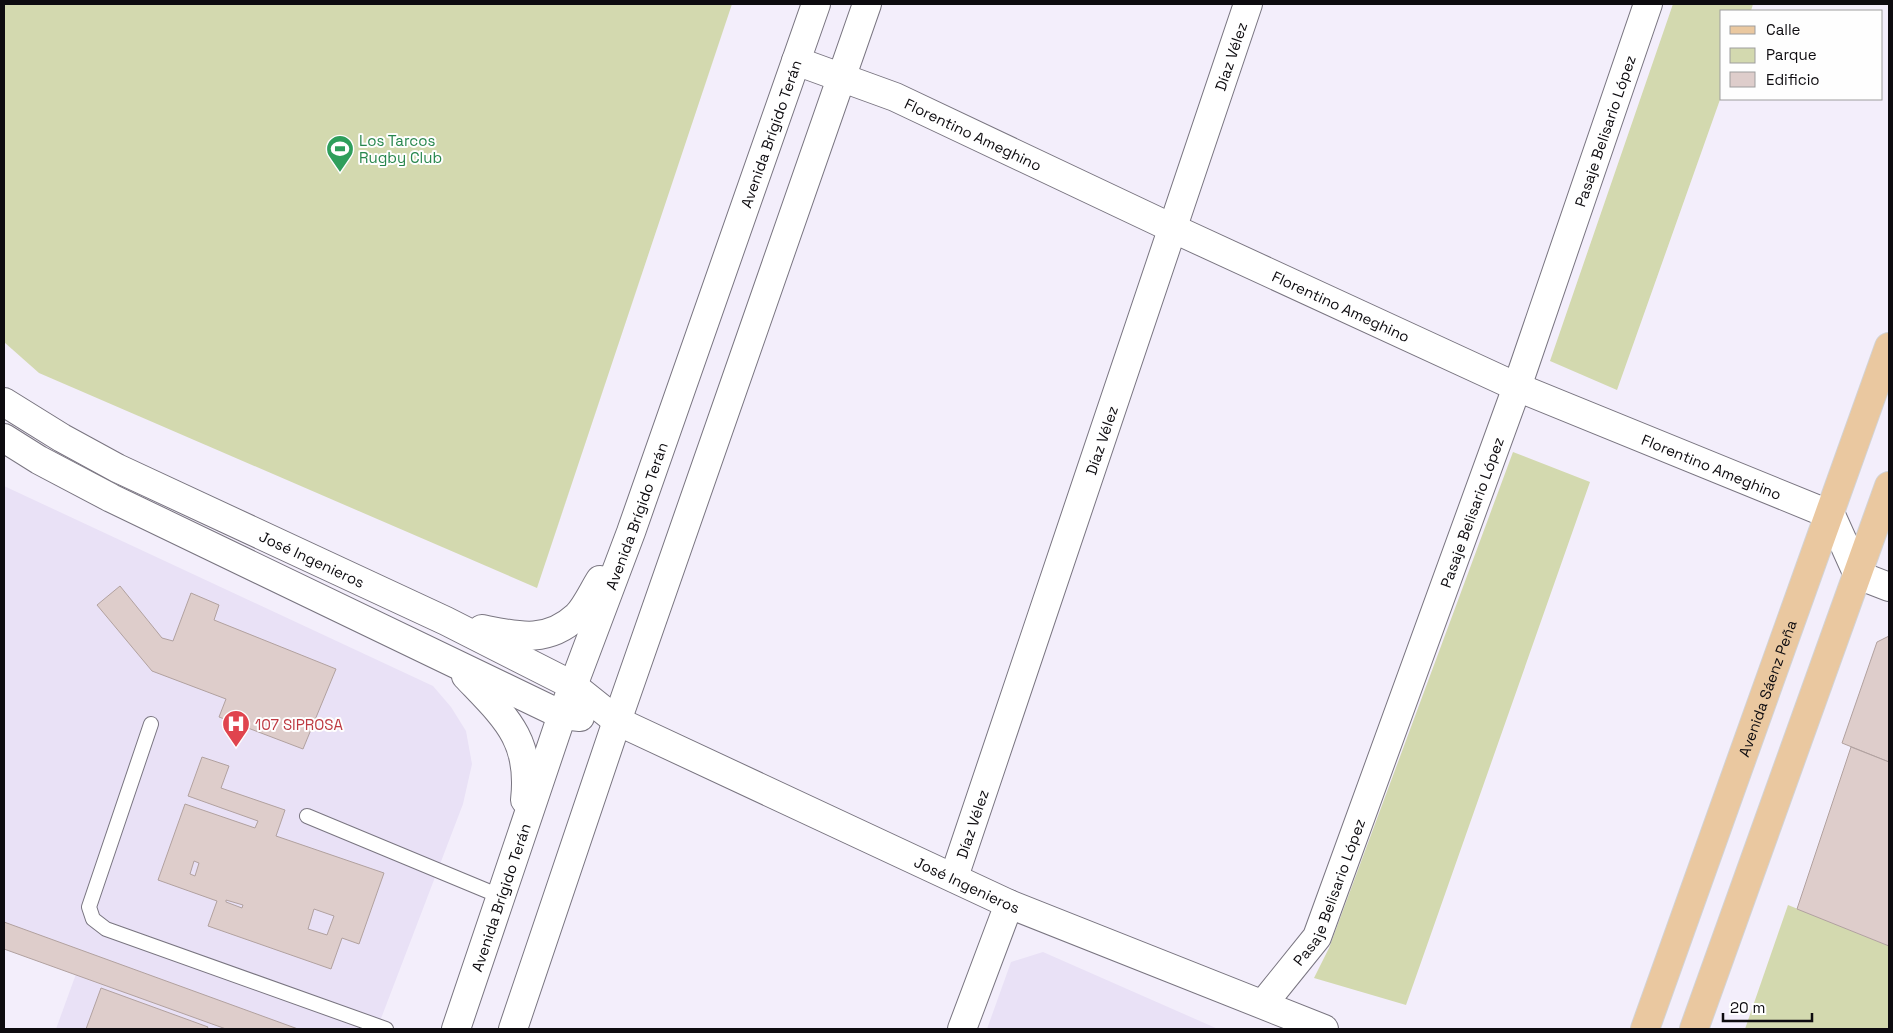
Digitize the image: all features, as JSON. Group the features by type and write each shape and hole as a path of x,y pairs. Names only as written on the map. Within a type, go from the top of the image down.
{"main road":[{"name":"Avenida Sáenz Peña","path":"1645,1029 1831,515 1889,348"},
{"path":"1694,1029 1889,486"}],"street":[{"name":"Avenida Brígido Terán","path":"456,1029 572,685 631,532 816,4"},
{"path":"513,1029 617,721 867,4"},
{"name":"Díaz Vélez","path":"954,877 1248,4"},
{"name":"Pasaje Belisario López","path":"1263,1004 1316,937 1517,387 1648,4"},
{"name":"Florentino Ameghino","path":"796,61 841,79 895,97 1172,228 1517,387 1831,515"},
{"name":"José Ingenieros","path":"4,402 62,438 116,468 446,622 572,685 617,721 1009,904 1324,1029"},
{"name":"José Ingenieros","path":"4,438 39,460 111,498 562,715 617,721"},
{"path":"1831,515 1858,575 1889,586"},
{"path":"446,622 523,637 553,632 578,615 631,532"},
{"path":"453,663 499,710 515,732 525,758 527,787 521,837"},
{"path":"962,1029 1009,904"}],"lane":[{"path":"151,724 89,906 93,919 106,929 386,1029"},
{"path":"307,816 502,897"}],"shaded area":[{"name":"107 SIPROSA","path":"4,486 433,686 451,707 466,731 472,764 463,804 377,1029 259,1029 4,935"},
{"path":"1043,952 1218,1029 987,1029 1011,962"},
{"path":"76,974 231,1029 56,1029"}],"green space":[{"name":"Los Tarcos Rugby Club","path":"4,4 732,4 537,588 39,373 4,342"},
{"path":"1673,4 1753,4 1751,10 1720,10 1720,100 1617,390 1550,361"},
{"path":"1513,452 1590,482 1406,1005 1314,978 1329,948"},
{"path":"1788,905 1889,946 1889,1029 1745,1029"}],"building":[{"path":"120,586 162,638 173,641 191,593 219,605 214,620 336,669 303,749 219,717 226,699 152,671 97,605"},
{"path":"1889,636 1889,762 1842,743 1877,642"},
{"path":"1851,747 1889,762 1889,946 1797,909"},
{"path":"202,757 229,766 221,788 285,810 276,836 384,873 359,944 342,938 331,969 208,926 217,901 158,880 185,804 255,828 258,821 188,796","holes":["194,861 199,863 195,876 190,874","226,900 243,905 242,908 226,902","314,909 334,916 327,935 308,929"]},
{"path":"4,922 298,1029 226,1029 4,949"},
{"path":"101,988 208,1027 207,1029 86,1029"}],"place":[{"name":"Los Tarcos Rugby Club","path":"340,173"},
{"name":"107 SIPROSA","path":"236,748"}]}
